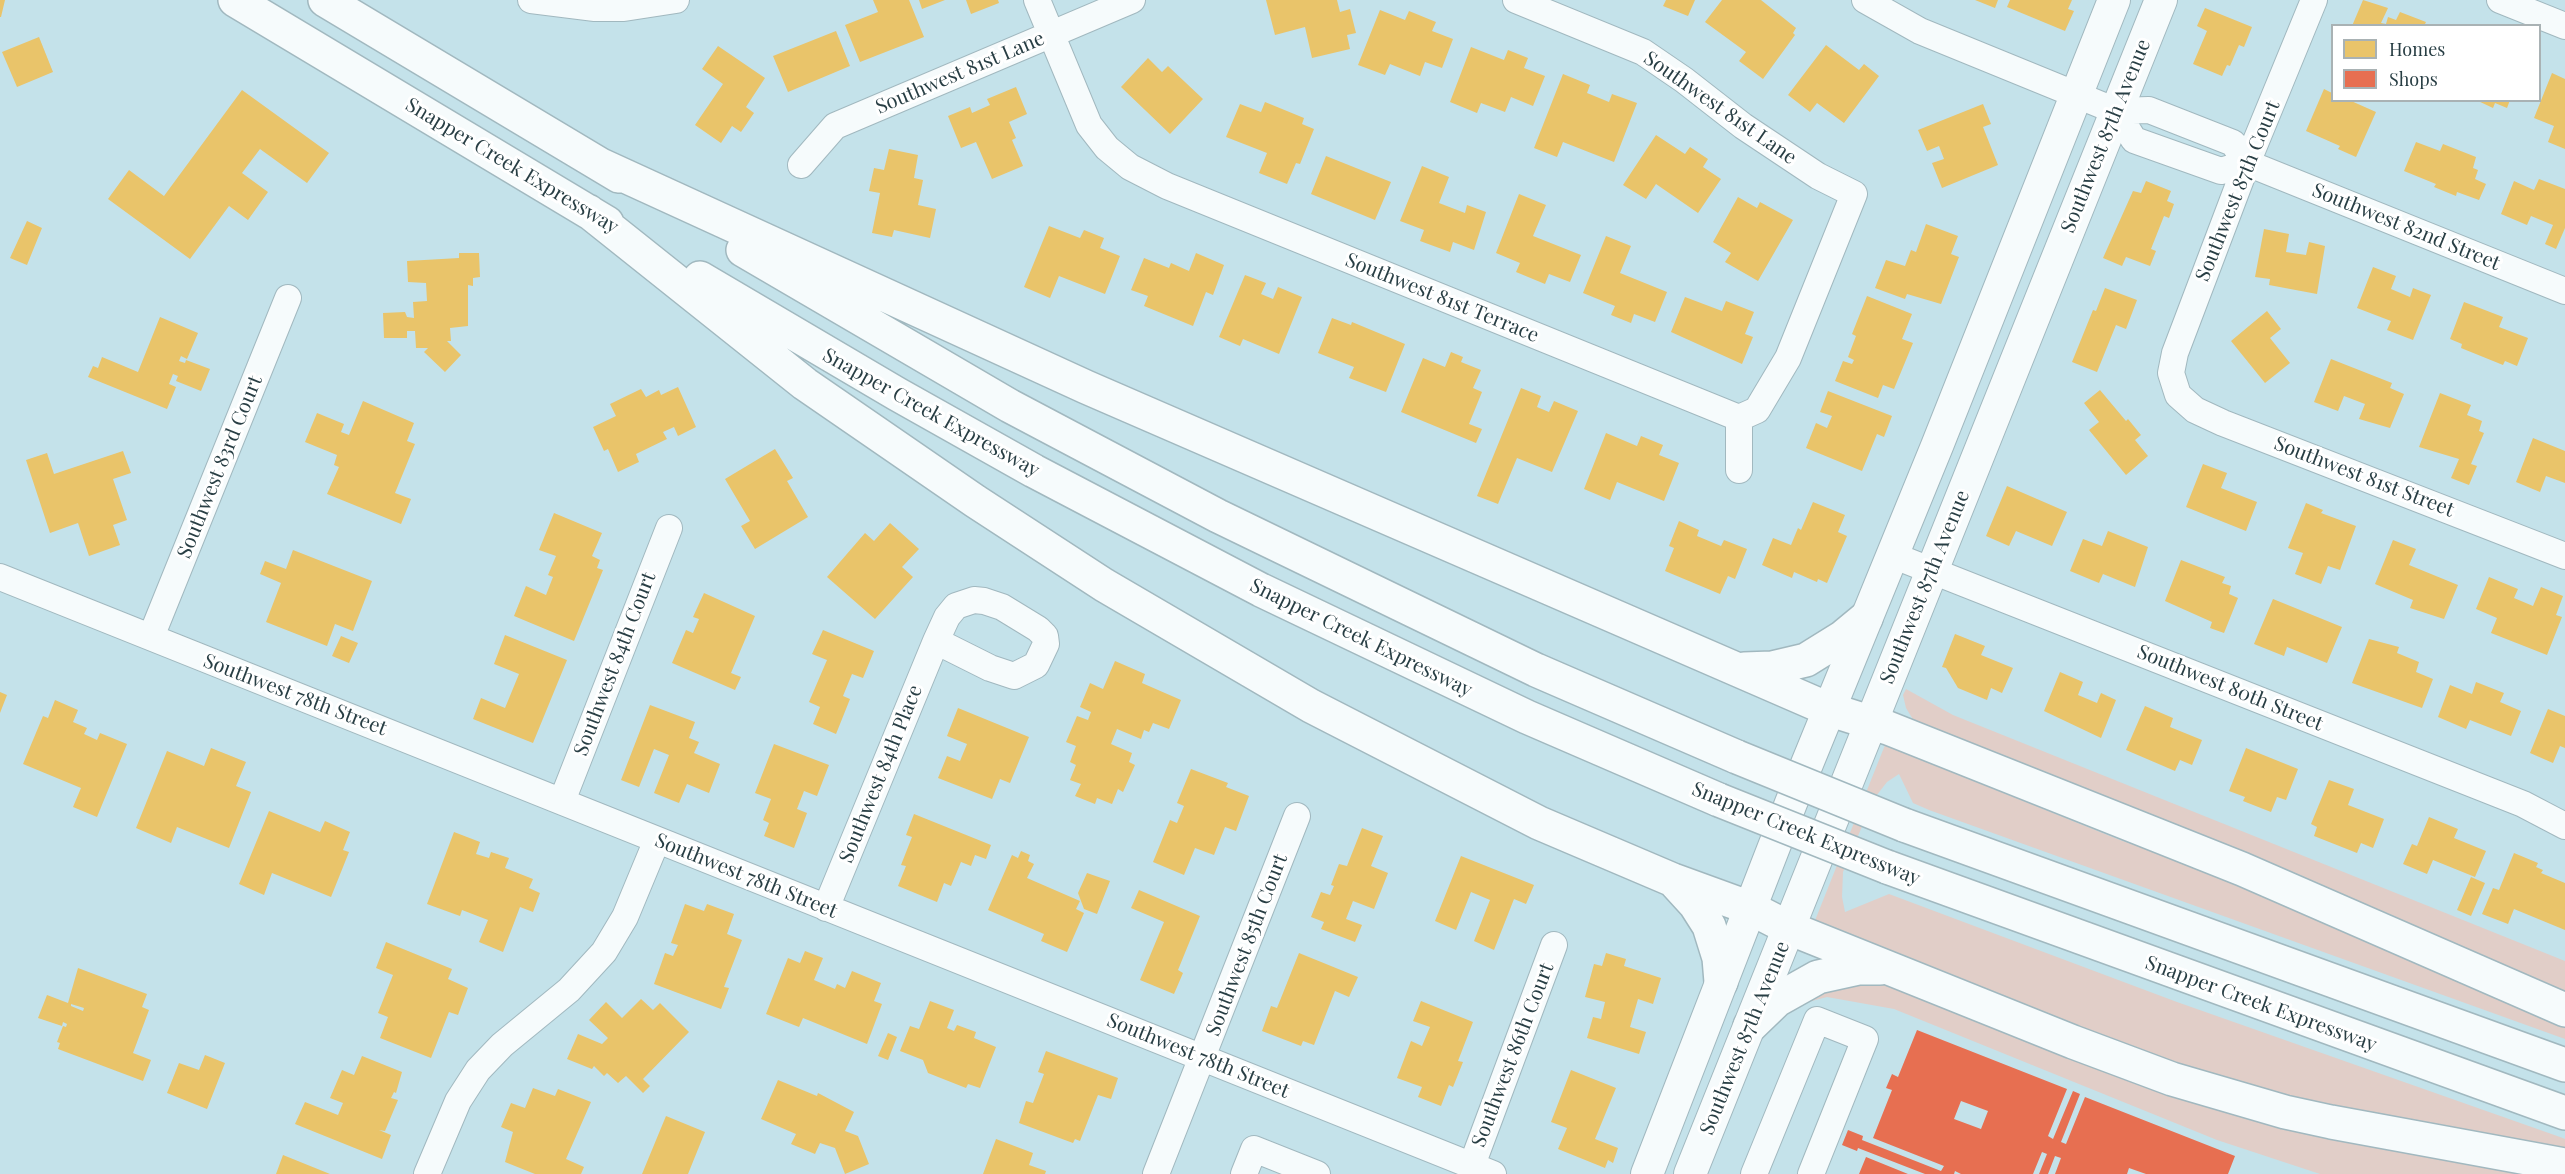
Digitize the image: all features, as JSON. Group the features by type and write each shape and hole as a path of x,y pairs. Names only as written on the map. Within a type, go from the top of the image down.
{"highway":[{"name":"Snapper Creek Expressway","path":"235,0 906,400 1179,548 1468,689 1719,800 1887,867 2565,1113"},
{"path":"325,0 918,353 1218,516 1536,670 1737,757 1904,825 2565,1065"},
{"path":"601,165 1096,391 1828,709 1871,722 2242,869 2565,1010"},
{"path":"588,212 805,384 975,501 1104,585 1232,661 1454,781 1539,823 1673,880 1750,908 1789,928 2122,1061 2235,1098 2331,1122 2565,1165"},
{"path":"1739,669 1772,668 1806,660 1843,638 1866,618"},
{"path":"1673,880 1695,904 1709,926 1719,958 1721,982"},
{"path":"1750,1026 1777,1000 1818,977 1859,968 1887,968"}],"main road":[{"name":"Southwest 87th Avenue","path":"1647,1174 1828,709 2114,0"},
{"name":"Southwest 87th Avenue","path":"1690,1174 2162,0"}],"street":[{"path":"534,1 595,9 633,7 676,0"},
{"name":"Southwest 81st Terrace","path":"1037,0 1093,130 1118,158 1145,176 1740,418"},
{"name":"Southwest 81st Lane","path":"801,165 835,126 1132,0"},
{"name":"Southwest 81st Lane","path":"1516,0 1643,52 1684,80 1743,126 1818,176 1854,194 1788,358 1757,410 1740,418"},
{"name":"Southwest 82nd Street","path":"1865,0 1920,31 2116,111 2150,110 2233,143 2247,163 2565,291"},
{"name":"Southwest 87th Court","path":"2174,385 2171,373 2175,353 2247,163 2314,0"},
{"path":"2500,0 2565,26"},
{"name":"Southwest 83rd Court","path":"152,637 288,298"},
{"name":"Southwest 81st Street","path":"2174,385 2178,395 2186,403 2223,423 2565,556"},
{"path":"1739,470 1740,418"},
{"name":"Southwest 84th Court","path":"562,801 669,528"},
{"name":"Southwest 80th Street","path":"1892,555 2514,801 2565,826"},
{"name":"Southwest 78th Street","path":"0,577 1482,1170"},
{"name":"Southwest 84th Place","path":"826,908 936,641"},
{"name":"Southwest 85th Court","path":"1156,1174 1297,816"},
{"path":"427,1174 458,1101 478,1070 502,1045 569,990 604,952 625,917 657,840"},
{"name":"Southwest 86th Court","path":"1482,1170 1554,945"},
{"path":"1754,1174 1817,1020 1866,1039 1811,1174"},
{"path":"1244,1174 1254,1149 1317,1174"}],"shaded area":[{"path":"1906,689 1953,715 2565,961 2565,997 1927,731 1914,721 1906,708 1903,695"},
{"path":"1885,745 2120,840 2225,876 2565,1025 2565,1039 1929,810 1913,803 1899,774 1887,782 1873,800 1843,872 1842,897 1845,912 1889,894 2177,1002 2560,1137 2565,1139 2565,1152 2374,1122 2206,1077 1814,923"},
{"path":"1873,979 2554,1174 2320,1174 2217,1140 1894,1009 1827,997 1808,1002 1805,990"}],"building: Homes":[{"path":"0,0 5,0 1,17 0,17"},
{"path":"873,0 909,0 924,37 860,62 845,25 878,12"},
{"path":"919,0 945,0 922,9"},
{"path":"966,0 998,0 999,3 971,14"},
{"path":"1266,0 1337,0 1340,12 1350,9 1356,33 1347,35 1350,49 1312,58 1305,27 1275,35"},
{"path":"1666,0 1695,0 1688,16 1663,6"},
{"path":"1722,0 1761,0 1796,28 1793,33 1795,35 1763,79 1739,61 1746,52 1705,22"},
{"path":"1975,0 1998,0 1995,8"},
{"path":"2010,0 2072,0 2068,9 2074,11 2065,31 2007,7"},
{"path":"2363,0 2388,8 2381,23 2386,24 2353,24"},
{"path":"2205,8 2252,27 2244,47 2239,45 2230,66 2227,65 2222,76 2193,64 2207,31 2197,26"},
{"path":"1380,10 1405,20 1409,11 1436,22 1432,31 1453,39 1442,68 1425,62 1420,76 1390,64 1385,75 1358,65"},
{"path":"2400,12 2426,22 2425,24 2386,24 2388,17 2396,20"},
{"path":"836,31 850,66 788,92 773,56"},
{"path":"39,37 53,72 17,87 2,52"},
{"path":"1826,45 1859,70 1864,64 1879,76 1844,123 1817,103 1810,112 1788,95"},
{"path":"718,46 765,78 746,107 754,113 741,132 732,126 721,143 695,125 723,84 702,69"},
{"path":"1471,47 1504,60 1508,50 1528,58 1524,68 1545,76 1533,106 1511,97 1505,112 1481,103 1477,113 1450,102"},
{"path":"1148,58 1162,72 1168,66 1203,99 1170,134 1121,87"},
{"path":"2552,73 2565,79 2565,149 2548,142 2554,126 2534,118"},
{"path":"1563,74 1590,85 1587,93 1609,102 1612,94 1637,103 1614,162 1563,142 1557,157 1534,148"},
{"path":"1016,87 1027,114 1009,122 1016,138 1012,140 1023,166 992,179 976,142 961,148 948,116 970,107 972,113 990,105 987,99"},
{"path":"2324,89 2331,92 2331,102 2354,102 2376,112 2356,157 2338,149 2340,146 2306,131"},
{"path":"242,90 329,153 307,183 260,149 242,173 268,192 248,220 229,206 190,259 108,199 129,170 164,196"},
{"path":"1265,102 1304,118 1302,124 1314,129 1300,164 1296,163 1287,184 1259,173 1267,153 1226,137 1240,104 1261,112"},
{"path":"2480,102 2509,102 2507,108 2495,103 2493,108"},
{"path":"1983,104 1991,124 1983,127 1998,165 1942,188 1932,163 1944,159 1939,146 1927,151 1918,130"},
{"path":"1656,135 1685,154 1690,147 1708,159 1703,167 1721,179 1698,213 1656,184 1646,199 1623,185"},
{"path":"2416,142 2440,151 2443,144 2476,157 2473,168 2478,170 2475,179 2486,184 2479,200 2457,192 2456,196 2434,187 2436,184 2404,171"},
{"path":"889,149 918,155 914,178 923,180 918,205 936,209 930,238 894,230 892,237 872,233 880,193 869,191 874,168 884,170"},
{"path":"1326,156 1391,182 1375,220 1311,194"},
{"path":"1422,166 1449,177 1439,203 1465,213 1467,205 1486,212 1474,250 1453,242 1450,252 1420,241 1424,230 1400,221"},
{"path":"2539,179 2565,189 2565,228 2556,249 2545,244 2553,225 2531,216 2527,225 2501,214 2514,181 2534,190"},
{"path":"2146,181 2171,191 2167,201 2174,204 2169,218 2164,216 2151,249 2156,251 2150,266 2126,257 2122,266 2103,258 2133,191 2141,193"},
{"path":"1519,194 1546,205 1533,236 1581,255 1570,282 1549,274 1545,284 1516,272 1520,263 1496,253"},
{"path":"1738,197 1757,208 1760,202 1793,220 1758,281 1725,262 1731,253 1713,242"},
{"path":"27,221 42,228 27,265 10,258"},
{"path":"1926,224 1958,236 1951,254 1959,257 1941,304 1907,294 1905,299 1875,288 1886,260 1905,266 1911,250 1916,252"},
{"path":"1049,226 1080,238 1084,230 1104,238 1100,248 1120,256 1105,294 1059,276 1050,298 1024,287"},
{"path":"2264,229 2289,234 2286,252 2306,255 2309,242 2325,246 2317,294 2269,285 2270,279 2255,277"},
{"path":"1606,236 1631,246 1620,273 1667,292 1655,322 1634,314 1631,323 1611,315 1615,306 1583,293"},
{"path":"459,253 479,253 480,277 473,278 473,286 468,285 468,326 450,328 451,341 447,341 461,355 445,372 424,352 428,348 416,348 415,331 407,331 407,338 384,338 383,313 405,312 407,317 414,318 413,302 427,301 426,283 408,282 407,261 459,258"},
{"path":"1196,253 1224,265 1213,295 1206,292 1193,326 1144,306 1148,296 1131,290 1144,258 1169,268 1171,263 1189,271"},
{"path":"2373,267 2396,276 2391,289 2410,297 2413,288 2431,295 2413,340 2387,330 2391,321 2357,308"},
{"path":"1245,275 1266,283 1261,294 1273,299 1278,287 1302,297 1279,354 1243,339 1240,346 1219,337"},
{"path":"2105,288 2137,300 2126,329 2116,325 2097,372 2072,362 2093,310 2096,311"},
{"path":"1867,296 1912,314 1902,339 1913,343 1894,389 1883,385 1878,398 1835,381 1843,361 1852,364 1854,360 1848,357 1856,336 1852,334"},
{"path":"1685,297 1722,311 1726,301 1754,312 1745,334 1753,337 1742,364 1671,332"},
{"path":"2464,302 2503,317 2499,327 2528,338 2517,366 2505,361 2503,365 2461,348 2462,344 2450,339"},
{"path":"2267,311 2281,329 2270,338 2290,363 2265,383 2231,341"},
{"path":"160,317 198,333 187,359 181,356 179,361 185,363 186,360 210,369 201,391 176,381 178,376 173,374 169,384 176,387 167,409 88,377 93,366 98,368 102,357 138,372"},
{"path":"1332,318 1351,325 1352,322 1405,344 1386,392 1349,378 1354,367 1318,353"},
{"path":"1451,352 1463,357 1461,362 1481,370 1473,388 1482,392 1469,424 1482,429 1476,443 1401,412 1423,358 1445,367"},
{"path":"2331,359 2392,383 2390,388 2404,394 2390,428 2359,419 2365,404 2344,396 2338,411 2314,402"},
{"path":"678,387 696,427 678,436 674,427 663,432 667,439 636,454 639,462 618,472 608,449 604,451 593,427 616,416 610,404 641,389 646,397 659,390 661,395"},
{"path":"1521,388 1541,396 1537,407 1549,412 1554,401 1578,411 1552,472 1517,458 1498,504 1477,496"},
{"path":"2100,390 2141,435 2135,440 2148,456 2126,475 2089,430 2099,422 2084,403"},
{"path":"1828,391 1892,416 1884,437 1877,434 1862,471 1806,448 1816,423 1827,428 1832,416 1820,412"},
{"path":"2440,393 2471,405 2467,415 2482,421 2479,431 2484,433 2471,464 2477,466 2469,485 2451,478 2459,459 2419,447"},
{"path":"363,401 414,423 407,441 415,444 395,493 411,499 401,524 327,494 339,467 334,465 337,455 305,442 317,413 344,424 341,432 349,435"},
{"path":"1606,433 1637,446 1641,436 1663,445 1659,455 1679,463 1664,501 1617,482 1610,500 1584,489"},
{"path":"2533,438 2565,451 2565,483 2546,476 2540,492 2516,482"},
{"path":"775,449 793,478 787,481 808,517 755,549 741,526 750,521 725,479"},
{"path":"123,451 131,473 113,479 127,520 113,525 120,545 89,556 78,523 50,533 26,460 47,453 54,474"},
{"path":"2203,464 2227,473 2221,488 2257,502 2246,531 2186,507"},
{"path":"2007,486 2067,512 2052,546 2016,531 2009,546 1986,536"},
{"path":"1813,502 1845,515 1838,532 1847,536 1827,583 1818,579 1817,582 1794,572 1792,578 1762,565 1773,538 1791,545 1798,528 1801,530"},
{"path":"2306,503 2323,510 2321,513 2356,526 2340,570 2328,566 2321,584 2295,574 2303,553 2288,548"},
{"path":"554,513 602,533 592,556 600,560 597,568 603,570 574,641 514,616 526,586 546,595 553,577 548,575 556,556 539,550"},
{"path":"1679,521 1699,530 1697,536 1721,546 1724,540 1747,549 1735,579 1728,576 1720,594 1665,571 1674,548 1669,546"},
{"path":"890,523 919,549 902,567 913,577 875,619 827,577 865,533 874,541"},
{"path":"2108,531 2148,547 2135,587 2103,574 2099,583 2070,571 2083,539 2102,546"},
{"path":"2393,540 2416,549 2409,565 2458,585 2444,619 2410,608 2413,600 2375,584"},
{"path":"293,550 372,581 353,631 335,624 327,646 266,622 281,583 260,574 265,561 286,569"},
{"path":"2181,560 2225,577 2222,583 2231,586 2229,594 2238,598 2224,633 2210,628 2212,622 2165,601"},
{"path":"2489,577 2518,589 2514,598 2533,606 2541,587 2563,596 2556,615 2562,617 2547,655 2491,633 2497,618 2476,609"},
{"path":"704,593 755,616 731,673 741,677 735,690 672,663 686,630 693,633 699,619 693,617"},
{"path":"2273,599 2342,627 2327,663 2287,647 2284,656 2254,644"},
{"path":"823,630 874,651 863,678 852,674 843,696 850,699 836,734 813,724 820,707 809,702 827,660 812,654"},
{"path":"1955,634 1985,646 1981,655 2013,668 2002,693 1991,688 1987,700 1958,688 1946,668 1942,667"},
{"path":"505,635 567,660 533,743 473,719 481,698 505,708 519,674 494,664"},
{"path":"341,636 358,643 349,663 332,656"},
{"path":"2369,639 2399,647 2397,653 2419,662 2416,672 2433,679 2422,708 2352,683"},
{"path":"1115,661 1145,674 1142,683 1181,700 1169,729 1153,723 1149,732 1144,730 1141,739 1117,729 1111,744 1132,753 1129,762 1135,765 1123,792 1118,789 1112,804 1097,798 1095,804 1075,796 1081,784 1070,780 1076,765 1070,762 1076,746 1066,742 1077,716 1088,720 1091,712 1080,707 1090,683 1103,689"},
{"path":"2060,672 2083,682 2078,695 2097,703 2101,693 2116,700 2101,738 2044,711"},
{"path":"2476,682 2504,693 2500,702 2521,711 2511,736 2470,720 2466,729 2438,717 2450,685 2472,694"},
{"path":"0,692 7,695 0,713"},
{"path":"55,700 78,710 73,722 87,728 84,734 97,740 100,733 127,744 97,817 73,807 81,788 23,764 43,716 48,718"},
{"path":"650,705 695,722 689,738 699,742 694,753 720,764 709,793 687,784 679,803 654,793 669,755 654,749 639,787 621,780"},
{"path":"2145,706 2173,718 2170,727 2202,740 2192,765 2180,760 2175,771 2126,750"},
{"path":"958,708 1029,737 1010,783 1000,779 992,799 938,778 947,756 960,761 967,744 947,736"},
{"path":"2548,709 2565,716 2565,748 2560,746 2553,763 2530,753"},
{"path":"774,744 829,765 817,796 804,791 797,809 807,813 794,848 764,836 769,823 763,820 771,799 755,793"},
{"path":"211,748 246,762 236,786 251,792 229,848 177,827 171,843 136,828 167,751 204,766"},
{"path":"2246,748 2298,769 2286,800 2277,797 2271,812 2243,801 2245,797 2229,791"},
{"path":"1191,769 1228,783 1226,787 1249,796 1236,831 1225,827 1214,855 1195,848 1184,875 1153,862 1170,820 1177,823 1184,806 1177,803"},
{"path":"2329,780 2354,789 2348,805 2384,819 2373,848 2361,843 2357,853 2314,836 2317,827 2311,824"},
{"path":"269,811 320,832 325,821 350,832 343,850 349,852 331,897 272,873 264,895 239,884"},
{"path":"914,814 991,845 986,859 975,855 971,866 961,862 951,886 944,883 937,902 898,886 906,866 901,865 912,837 906,835"},
{"path":"2429,817 2458,829 2454,838 2486,851 2475,877 2433,860 2427,874 2403,864 2412,844 2417,846"},
{"path":"1362,828 1383,836 1371,866 1388,873 1374,909 1353,901 1346,919 1362,925 1355,942 1321,929 1324,922 1311,917 1321,892 1330,895 1334,886 1331,885 1339,864 1347,866"},
{"path":"454,832 480,842 476,854 489,858 491,852 509,858 505,868 533,879 529,888 540,893 533,912 520,907 503,952 479,942 488,920 462,910 460,916 427,904"},
{"path":"1021,851 1030,855 1028,861 1034,864 1027,878 1080,901 1076,909 1084,913 1067,952 1041,941 1044,934 988,910 1012,855 1018,858"},
{"path":"2514,853 2538,863 2536,867 2543,870 2541,873 2565,883 2565,930 2514,909 2508,924 2482,914 2493,888 2499,890"},
{"path":"1461,856 1534,885 1526,904 1514,899 1494,950 1474,941 1490,900 1471,892 1456,930 1435,921"},
{"path":"1087,873 1110,881 1097,914 1084,909 1078,893"},
{"path":"2471,877 2485,883 2471,916 2457,910"},
{"path":"1139,890 1200,916 1178,970 1183,973 1174,994 1140,980 1164,922 1131,908"},
{"path":"685,904 704,911 707,904 734,914 727,934 742,940 724,987 729,988 721,1009 654,984 665,953 673,956 678,945 671,943"},
{"path":"386,942 452,969 448,979 468,988 458,1015 449,1012 431,1058 380,1038 388,1017 378,1013 393,975 376,968"},
{"path":"805,951 823,958 814,980 835,989 837,984 845,988 852,971 881,983 874,1001 882,1004 867,1044 803,1018 799,1027 766,1014 788,958 800,963"},
{"path":"1299,953 1358,977 1349,997 1335,991 1314,1045 1303,1041 1301,1046 1262,1031 1271,1006 1277,1008"},
{"path":"1606,953 1626,959 1624,966 1661,978 1653,1004 1638,999 1630,1027 1646,1032 1639,1054 1587,1038 1593,1017 1601,1019 1605,1002 1585,997 1594,964 1602,966"},
{"path":"78,968 147,994 142,1007 149,1010 133,1053 151,1060 143,1081 58,1049 60,1043 57,1042 63,1026 66,1027 67,1024 63,1022 62,1026 38,1018 47,995 68,1003","holes":["71,1004 84,1008 83,1011"]},
{"path":"641,999 653,1010 660,1003 689,1032 643,1079 650,1086 643,1093 626,1076 618,1083 607,1073 604,1076 594,1066 592,1069 567,1059 578,1034 602,1044 608,1038 589,1020 606,1002 622,1018"},
{"path":"930,1001 954,1010 947,1028 954,1031 957,1025 976,1032 974,1038 996,1047 980,1088 968,1084 966,1088 928,1073 923,1060 900,1051 910,1026 919,1029"},
{"path":"1421,1001 1473,1022 1458,1061 1463,1062 1453,1087 1449,1085 1441,1106 1418,1097 1422,1087 1397,1078 1411,1041 1422,1046 1430,1027 1413,1021"},
{"path":"888,1033 897,1037 888,1060 878,1056"},
{"path":"1046,1051 1118,1078 1111,1099 1098,1095 1080,1141 1075,1139 1073,1143 1019,1123 1026,1101 1033,1103 1044,1074 1038,1072"},
{"path":"205,1055 225,1063 207,1109 167,1093 179,1063 199,1070"},
{"path":"362,1056 402,1072 396,1093 394,1092 391,1098 398,1100 385,1131 379,1130 391,1135 382,1159 295,1124 305,1102 338,1115 343,1103 330,1098 342,1070 354,1075"},
{"path":"1571,1070 1616,1088 1595,1139 1618,1148 1613,1163 1608,1160 1605,1168 1558,1149 1567,1128 1551,1122"},
{"path":"778,1080 817,1096 818,1093 854,1112 845,1131 858,1136 869,1164 845,1174 835,1148 820,1143 815,1154 791,1144 796,1134 761,1119"},
{"path":"533,1088 555,1096 558,1089 591,1102 566,1159 584,1167 581,1174 535,1174 505,1162 513,1132 501,1127 511,1103 525,1108"},
{"path":"666,1116 705,1132 688,1174 642,1174"},
{"path":"996,1139 1033,1153 1029,1165 1046,1171 1045,1174 983,1174"},
{"path":"283,1155 330,1174 276,1174"}],"building: Shops":[{"path":"1917,1030 2067,1089 2048,1136 2053,1139 2073,1091 2080,1094 2061,1142 2066,1144 2085,1097 2235,1156 2228,1174 2146,1174 2129,1168 2127,1174 2055,1174 2061,1158 2055,1156 2048,1174 2039,1174 2047,1154 2042,1152 2033,1174 1961,1174 1955,1171 1954,1174 1925,1174 1858,1148 1857,1151 1842,1145 1848,1130 1863,1136 1862,1140 1941,1171 1944,1166 1873,1138 1892,1090 1886,1088 1892,1074 1898,1077","holes":["1961,1101 1988,1111 1981,1129 1954,1119"]},
{"path":"1866,1157 1908,1174 1859,1174"}]}
